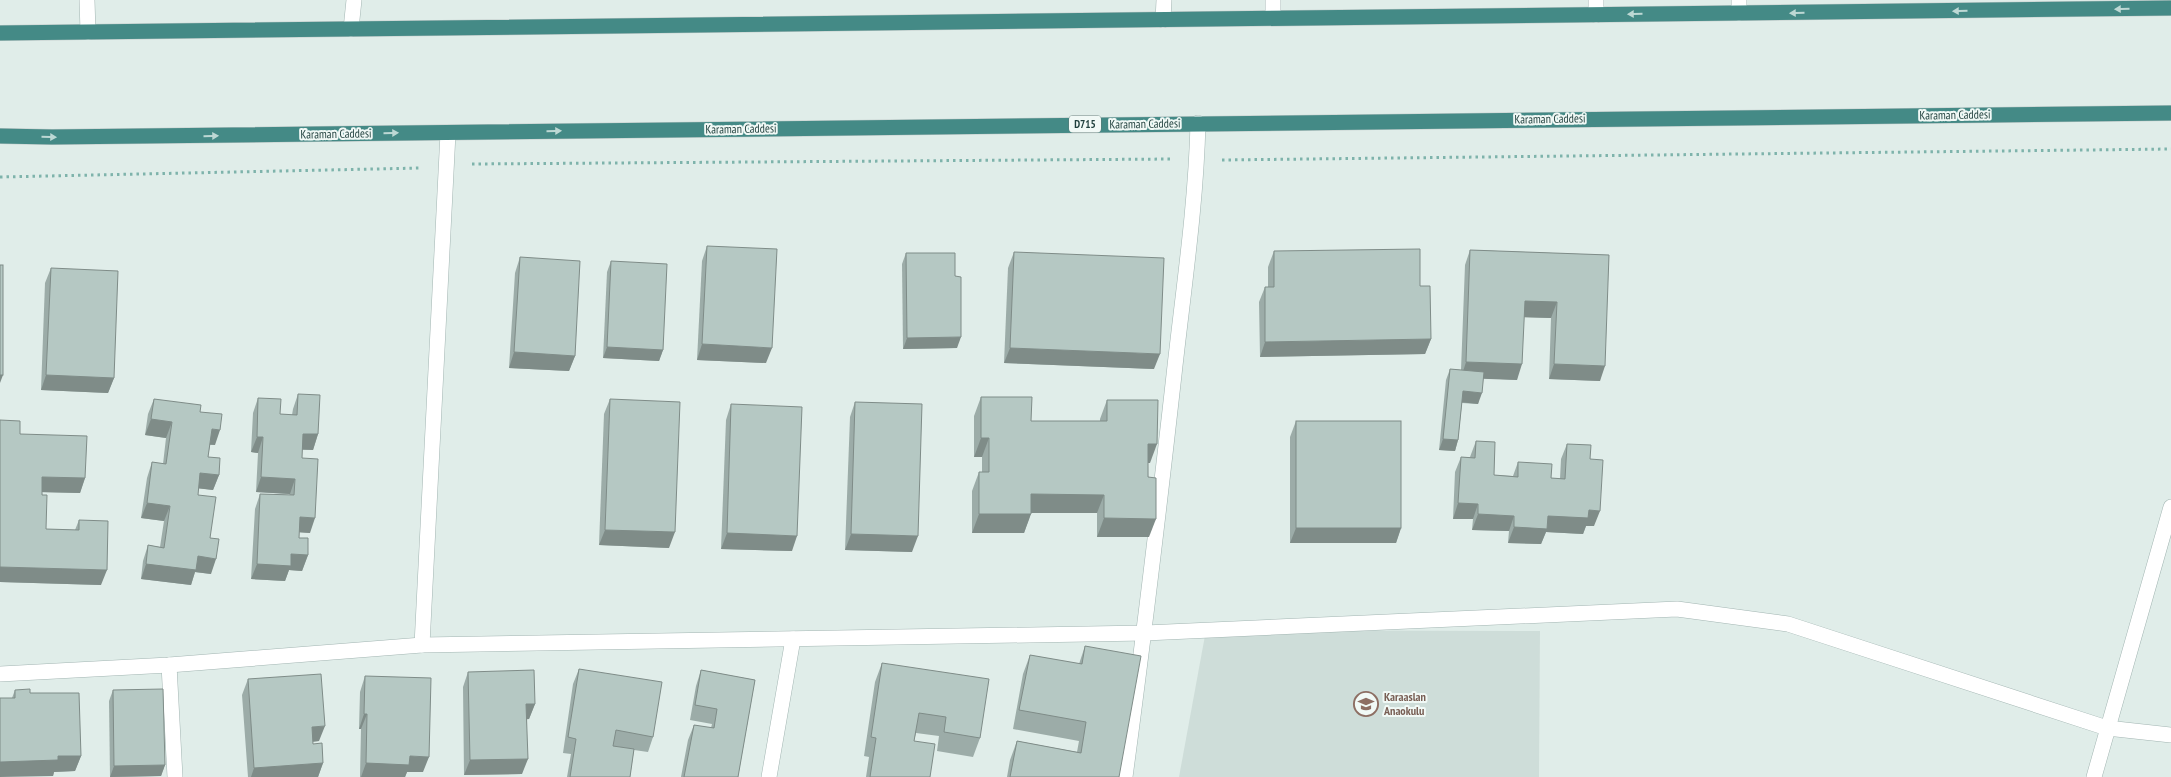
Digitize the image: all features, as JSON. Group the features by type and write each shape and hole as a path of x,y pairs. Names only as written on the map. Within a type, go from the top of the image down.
{"highway":[{"path":"0,33 1163,20 1596,7 2171,8"},
{"name":"Karaman Caddesi","path":"0,136 52,138 2171,113"}],"street":[{"path":"87,0 88,32"},
{"path":"350,29 354,0"},
{"path":"1163,20 1164,0"},
{"path":"1273,0 1273,18"},
{"path":"1125,777 1144,634 1197,159 1198,123"},
{"path":"422,645 448,133"},
{"path":"2094,777 2171,507"},
{"path":"0,674 169,665 422,645 1144,634 1677,610 1788,624 2107,728 2171,735"},
{"path":"769,777 793,639"},
{"path":"169,665 175,777"}],"path":[{"path":"1228,160 2171,149"},
{"path":"468,164 1164,159"},
{"path":"0,177 420,168"}],"shaded area":[{"name":"Karaaslan Anaokulu","path":"1206,630 1540,631 1539,777 1179,777"}],"building":[{"path":"707,246 777,249 772,348 702,344"},
{"path":"1420,249 1420,286 1430,286 1431,339 1265,342 1265,287 1274,287 1274,251"},
{"path":"1470,250 1609,255 1605,366 1554,364 1557,302 1525,301 1522,364 1466,362"},
{"path":"1014,252 1164,258 1160,354 1010,348"},
{"path":"906,253 955,253 955,276 961,277 961,337 907,338"},
{"path":"520,257 580,261 575,356 514,352"},
{"path":"611,261 667,264 663,350 607,347"},
{"path":"0,265 3,265 3,375 0,375"},
{"path":"51,268 118,271 114,378 46,375"},
{"path":"1450,369 1484,372 1482,393 1463,391 1458,440 1443,439"},
{"path":"298,394 320,395 318,434 303,434 302,458 318,459 315,518 300,517 299,538 308,538 308,555 291,554 291,566 257,564 260,494 294,495 295,479 261,477 263,437 257,437 258,398 281,399 280,414 297,415"},
{"path":"981,397 1032,397 1031,421 1107,421 1107,400 1158,400 1157,444 1148,444 1148,477 1156,478 1156,519 1104,518 1104,495 1031,494 1031,514 979,514 979,472 989,472 989,438 981,438"},
{"path":"154,399 201,405 200,412 222,414 220,430 212,429 208,457 220,458 219,475 200,473 198,495 216,497 210,538 219,539 216,559 198,556 196,570 146,564 148,545 164,548 170,506 147,503 152,462 166,464 172,422 151,419"},
{"path":"610,399 680,402 675,532 605,530"},
{"path":"855,402 922,404 918,536 851,534"},
{"path":"731,404 802,407 797,536 727,533"},
{"path":"0,420 20,421 20,434 87,436 85,478 42,477 42,495 47,495 46,529 79,530 79,520 108,521 107,570 0,567"},
{"path":"1296,421 1401,421 1401,528 1296,528"},
{"path":"1476,441 1495,442 1494,475 1518,477 1518,462 1552,464 1551,478 1565,479 1567,444 1591,445 1590,459 1603,460 1600,511 1589,510 1588,518 1548,516 1547,529 1514,527 1514,516 1478,514 1478,504 1458,503 1461,457 1475,458"},
{"path":"1085,646 1141,656 1119,777 1010,777 1017,741 1081,753 1086,722 1019,710 1030,655 1082,664"},
{"path":"882,663 989,679 980,738 944,732 946,717 919,713 914,741 935,744 930,777 870,777 876,738 871,737"},
{"path":"579,669 662,682 653,737 616,730 613,746 634,749 630,777 570,777 576,739 568,737"},
{"path":"534,670 535,704 526,704 528,759 470,760 468,672"},
{"path":"701,670 755,680 738,777 684,777 694,725 714,728 717,709 695,705"},
{"path":"321,674 325,726 312,727 313,744 322,743 323,763 254,768 248,679"},
{"path":"365,676 431,678 429,757 410,756 409,765 366,763 367,714 364,714"},
{"path":"30,689 30,693 79,693 81,756 58,756 58,760 0,762 0,698 15,698 15,690"},
{"path":"163,689 165,765 114,766 113,690"}],"place":[{"name":"Karaaslan Anaokulu","path":"1366,704"}]}
